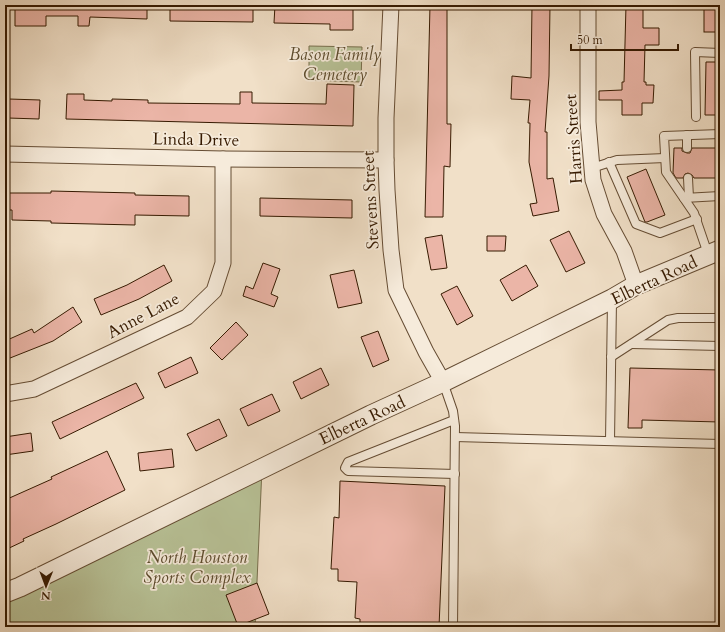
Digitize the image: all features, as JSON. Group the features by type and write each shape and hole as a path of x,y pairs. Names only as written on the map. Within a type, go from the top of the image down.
{"street":[{"name":"Stevens Street","path":"391,5 386,118 386,160 390,235 396,290 426,352 443,382"},
{"name":"Harris Street","path":"588,5 588,122 592,180 604,214 624,251 636,285"},
{"name":"Linda Drive","path":"5,154 223,159 386,160"},
{"name":"Anne Lane","path":"5,394 34,389 187,317 214,291 223,263 223,159"},
{"name":"Elberta Road","path":"5,593 371,415 443,382 612,299 636,285 714,252"}],"lane":[{"path":"696,117 695,52 720,53"},
{"path":"714,252 696,219 687,198 666,172 664,136 720,134"},
{"path":"687,135 687,148"},
{"path":"592,168 617,160 665,158"},
{"path":"610,162 636,224 660,233 696,219"},
{"path":"687,198 688,178"},
{"path":"687,198 720,196"},
{"path":"610,441 612,299"},
{"path":"611,357 668,320 678,318 720,318"},
{"path":"632,344 720,346"},
{"path":"443,382 449,398 454,420 455,437 453,627"},
{"path":"454,420 348,462 345,468 348,471 455,474"},
{"path":"455,437 720,444"}],"green space":[{"name":"Bason Family Cemetery","path":"309,46 362,47 361,82 309,80"},
{"name":"North Houston Sports Complex","path":"262,468 255,627 5,627 5,591"}],"building":[{"path":"15,5 147,5 147,19 90,17 89,26 78,26 78,16 46,16 46,26 15,26"},
{"path":"170,5 253,5 253,22 170,21"},
{"path":"275,5 353,5 353,30 330,30 330,24 274,23"},
{"path":"430,5 447,5 447,124 451,124 450,167 444,166 443,217 425,217"},
{"path":"532,5 550,5 549,76 545,132 547,132 547,179 553,178 559,211 533,216 530,204 537,203 529,162 530,123 528,123 530,100 511,99 512,76 531,78"},
{"path":"626,5 643,5 643,28 659,28 659,45 645,45 644,82 646,82 646,85 654,85 653,103 642,103 642,115 622,115 622,100 599,100 599,91 622,90 622,82 624,82"},
{"path":"704,5 720,5 720,32 704,32"},
{"path":"706,62 720,62 720,115 705,115"},
{"path":"327,84 354,85 353,126 66,119 67,94 84,94 84,100 112,101 112,99 148,100 148,103 240,104 240,92 252,92 252,103 326,104"},
{"path":"9,99 40,100 39,119 8,118"},
{"path":"674,148 682,148 682,151 690,153 692,148 720,148 720,178 694,178 688,173 685,174 683,178 676,178 673,173"},
{"path":"646,169 665,215 645,222 627,177"},
{"path":"51,191 189,196 189,216 135,215 135,225 51,223 51,221 12,220 12,210 5,210 5,193 51,193"},
{"path":"260,198 352,200 352,218 260,216"},
{"path":"569,231 585,263 566,272 550,240"},
{"path":"442,235 447,268 431,270 425,238"},
{"path":"487,236 506,236 505,251 487,251"},
{"path":"263,263 280,269 271,294 278,297 274,307 243,296 246,286 253,289"},
{"path":"164,265 172,281 139,299 101,315 94,299 127,285"},
{"path":"526,265 538,286 512,301 500,280"},
{"path":"354,270 362,303 338,308 330,275"},
{"path":"457,286 473,316 457,325 441,294"},
{"path":"73,307 82,322 53,341 5,360 5,341 32,329 34,333"},
{"path":"236,322 248,335 222,360 210,348"},
{"path":"378,331 389,360 373,367 361,337"},
{"path":"191,357 198,373 165,388 158,373"},
{"path":"321,368 329,385 301,399 293,382"},
{"path":"630,368 720,370 720,422 642,420 642,428 628,428"},
{"path":"136,383 144,398 60,439 52,422"},
{"path":"272,394 280,411 248,426 240,409"},
{"path":"219,419 227,436 196,451 187,434"},
{"path":"31,433 33,451 5,455 5,437"},
{"path":"172,449 174,467 140,471 138,453"},
{"path":"107,451 125,490 23,539 24,541 5,550 5,500 52,479 51,477"},
{"path":"340,481 445,486 439,627 360,627 360,619 355,618 357,582 338,581 338,569 331,569 334,517 339,518"},
{"path":"257,583 269,614 238,626 226,595"}]}
